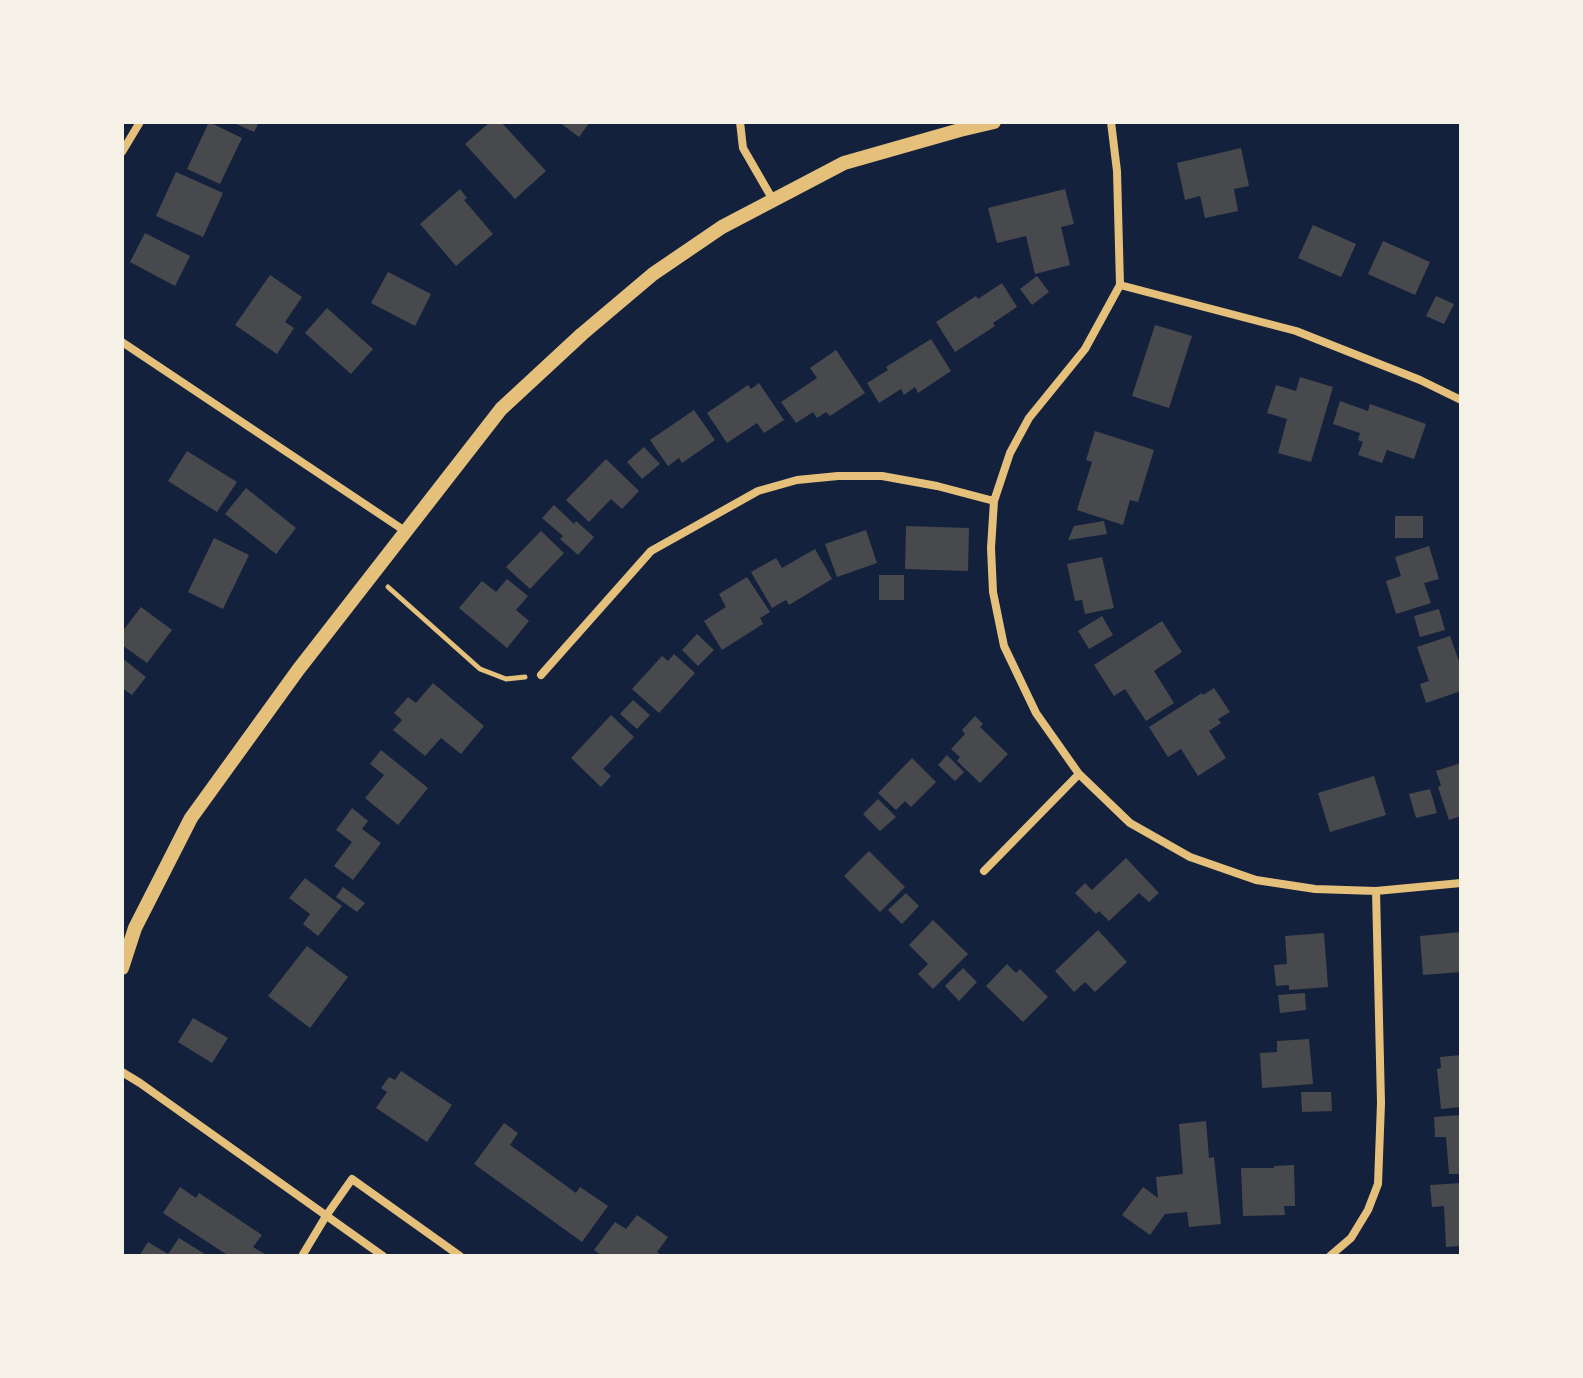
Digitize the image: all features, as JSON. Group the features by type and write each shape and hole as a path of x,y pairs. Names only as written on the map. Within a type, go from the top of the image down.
{"street":[{"path":"122,152 140,122"},
{"path":"740,122 743,148 773,200"},
{"path":"122,968 135,928 191,818 298,670 501,409 653,274 722,227 844,163 994,122"},
{"path":"1111,122 1117,171 1120,285 1085,349 1029,418 1010,453 994,501 991,548 993,592 1004,646 1036,713 1079,774 1130,823 1190,857 1256,880 1315,889 1376,891 1461,883"},
{"path":"1120,285 1296,331 1420,380 1461,400"},
{"path":"122,342 405,531"},
{"path":"541,675 651,551 758,491 797,480 882,476 994,501"},
{"path":"984,871 1079,774"},
{"path":"1330,1256 1351,1238 1368,1210 1378,1184 1381,1103 1376,891"},
{"path":"122,1072 383,1256"},
{"path":"302,1256 352,1179 460,1256"}],"path":[{"path":"373,573 480,669 506,679 541,675"}],"building":[{"path":"209,122 242,138 220,184 187,169"},
{"path":"232,122 259,122 254,132"},
{"path":"490,122 501,122 546,171 515,199 465,144"},
{"path":"559,122 590,122 579,137"},
{"path":"1241,148 1249,186 1234,189 1238,211 1205,218 1200,196 1185,200 1177,163"},
{"path":"176,172 223,193 203,237 156,216"},
{"path":"460,189 467,198 464,200 493,234 456,266 420,224"},
{"path":"1065,189 1074,224 1061,227 1070,265 1035,274 1026,236 997,243 988,208"},
{"path":"1313,225 1356,244 1341,277 1298,258"},
{"path":"145,233 190,256 175,286 130,262"},
{"path":"1383,241 1430,262 1415,295 1368,274"},
{"path":"388,272 431,294 415,326 371,303"},
{"path":"270,275 302,297 285,322 294,328 277,354 235,325"},
{"path":"1037,276 1049,292 1032,305 1020,289"},
{"path":"1002,283 1017,307 993,323 995,326 955,352 936,322"},
{"path":"1436,296 1454,304 1444,324 1426,316"},
{"path":"327,308 373,349 351,374 305,333"},
{"path":"1155,325 1192,336 1169,408 1132,396"},
{"path":"931,339 951,371 918,393 915,387 904,395 901,389 879,403 867,383 888,370 886,367"},
{"path":"836,350 865,393 830,416 826,412 817,418 813,412 796,423 781,402 817,378 810,368"},
{"path":"1300,377 1333,387 1311,462 1278,453 1287,419 1267,413 1276,385 1296,391"},
{"path":"759,383 784,420 764,433 757,423 727,443 707,413 748,385 751,389"},
{"path":"1340,401 1368,411 1370,404 1426,424 1414,459 1387,450 1382,463 1358,455 1363,442 1358,440 1360,433 1333,424"},
{"path":"694,410 715,440 682,463 679,458 668,466 650,440"},
{"path":"1095,431 1154,450 1138,502 1130,500 1123,525 1077,510 1092,462 1086,460"},
{"path":"644,447 660,464 642,479 627,462"},
{"path":"187,451 237,482 217,512 168,481"},
{"path":"606,459 639,491 622,509 611,499 589,522 566,500"},
{"path":"246,488 296,528 276,554 225,514"},
{"path":"554,505 594,537 578,555 560,539 563,536 542,518"},
{"path":"1395,516 1423,516 1423,538 1395,538"},
{"path":"1104,521 1107,534 1068,540 1074,526"},
{"path":"906,526 969,528 968,571 905,569"},
{"path":"866,530 877,563 837,577 825,544"},
{"path":"541,531 564,553 530,589 506,567"},
{"path":"214,538 249,555 223,609 188,592"},
{"path":"1429,546 1439,579 1424,583 1431,603 1396,614 1386,581 1401,576 1395,557"},
{"path":"815,549 832,579 789,605 786,600 772,608 751,572 776,558 782,568"},
{"path":"1102,557 1114,608 1085,614 1082,600 1075,601 1067,564"},
{"path":"879,575 904,575 904,600 879,600"},
{"path":"747,577 770,612 760,618 763,624 722,650 704,621 726,607 719,594"},
{"path":"507,579 528,596 516,610 529,621 507,648 459,608 482,581 496,592"},
{"path":"141,607 172,630 147,663 122,645 122,632"},
{"path":"1439,609 1445,630 1420,637 1414,616"},
{"path":"1102,616 1113,635 1089,649 1078,631"},
{"path":"1162,621 1182,652 1154,671 1174,703 1146,721 1125,689 1114,696 1094,665"},
{"path":"697,634 714,650 698,666 682,650"},
{"path":"1450,636 1461,667 1461,691 1426,703 1420,684 1429,681 1417,647"},
{"path":"674,654 695,673 659,713 632,689 662,656 668,661"},
{"path":"122,658 146,677 132,695 122,688"},
{"path":"433,683 484,726 461,754 441,738 425,756 393,730 402,720 394,713 408,697 416,703"},
{"path":"1214,688 1230,712 1218,719 1221,723 1209,731 1226,758 1198,776 1181,749 1168,757 1149,727"},
{"path":"633,700 650,715 637,729 620,714"},
{"path":"611,715 634,737 603,769 611,776 601,787 571,758"},
{"path":"975,716 983,724 980,727 1008,754 980,783 957,761 960,757 951,749 965,734 962,730"},
{"path":"381,750 428,788 398,825 365,798 384,775 370,764"},
{"path":"947,755 964,772 955,781 938,765"},
{"path":"912,758 936,782 911,807 905,801 896,810 878,793"},
{"path":"1461,763 1461,816 1449,820 1436,771"},
{"path":"1374,776 1386,815 1330,832 1318,793"},
{"path":"1430,789 1437,813 1416,818 1409,794"},
{"path":"878,799 896,817 880,831 863,814"},
{"path":"352,808 368,821 362,829 381,843 353,880 334,866 352,842 336,830"},
{"path":"869,851 905,887 880,912 844,876"},
{"path":"1126,858 1159,893 1149,902 1139,893 1109,921 1099,911 1096,914 1075,893 1085,883 1092,890"},
{"path":"305,878 342,906 318,936 303,924 310,914 289,898"},
{"path":"343,887 365,903 357,912 336,897"},
{"path":"906,893 919,906 902,924 888,910"},
{"path":"933,920 968,954 933,989 918,974 928,964 909,945"},
{"path":"1098,930 1127,962 1095,992 1085,982 1074,992 1055,971"},
{"path":"1461,932 1461,972 1423,975 1420,936"},
{"path":"1324,933 1328,987 1289,990 1289,985 1276,986 1274,965 1287,964 1285,936"},
{"path":"307,946 348,977 310,1028 268,996"},
{"path":"1007,964 1016,973 1020,969 1048,997 1023,1022 986,986"},
{"path":"963,968 977,982 959,1001 945,986"},
{"path":"1305,993 1306,1010 1280,1013 1278,995"},
{"path":"193,1018 228,1038 212,1063 178,1042"},
{"path":"1309,1039 1313,1084 1262,1088 1260,1053 1277,1052 1277,1041"},
{"path":"1461,1055 1461,1107 1441,1109 1437,1069 1441,1068 1440,1057"},
{"path":"401,1071 452,1105 427,1142 376,1108 387,1092 381,1088 389,1077 395,1080"},
{"path":"1301,1092 1331,1092 1332,1111 1302,1112"},
{"path":"1461,1115 1461,1174 1449,1174 1446,1137 1435,1137 1434,1117"},
{"path":"1206,1121 1209,1158 1214,1157 1221,1224 1189,1227 1187,1212 1165,1214 1150,1235 1122,1215 1143,1187 1158,1198 1156,1177 1183,1174 1179,1124"},
{"path":"504,1123 518,1133 510,1145 576,1193 580,1187 608,1206 582,1242 474,1164"},
{"path":"1294,1165 1295,1206 1284,1206 1285,1215 1243,1216 1241,1168"},
{"path":"1461,1183 1461,1246 1446,1247 1444,1206 1432,1207 1430,1185"},
{"path":"180,1187 196,1198 199,1193 262,1235 253,1247 268,1256 229,1256 163,1213"},
{"path":"637,1215 668,1237 657,1252 663,1256 602,1256 594,1250 615,1222 626,1229"},
{"path":"179,1238 208,1256 139,1256 148,1242 168,1254"}]}
